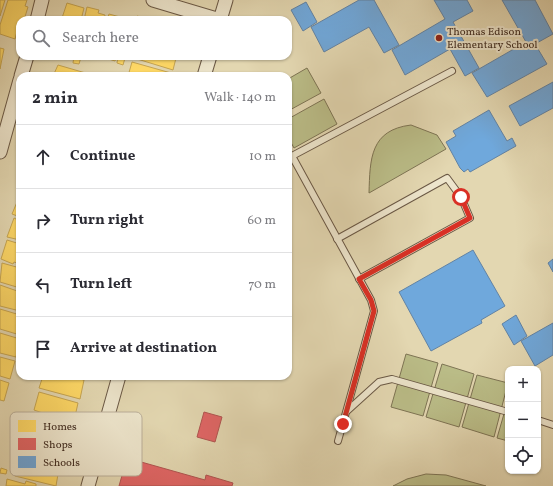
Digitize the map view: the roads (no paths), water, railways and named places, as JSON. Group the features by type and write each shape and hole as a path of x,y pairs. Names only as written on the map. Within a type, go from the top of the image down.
{"street":[{"path":"38,16 42,0"},
{"path":"153,0 207,16"},
{"path":"221,16 226,0"},
{"path":"22,72 26,60"},
{"path":"205,72 209,60"},
{"path":"0,152 16,94"},
{"path":"109,412 118,380"},
{"path":"88,486 91,476"}],"lane":[{"path":"338,441 374,311 371,300 292,156 452,71"},
{"path":"337,239 447,178 461,197 470,218 359,279"},
{"path":"346,412 379,382 392,379 505,411"},
{"path":"541,421 553,424"}],"place":[{"name":"Thomas Edison Elementary School","path":"439,38"}]}
